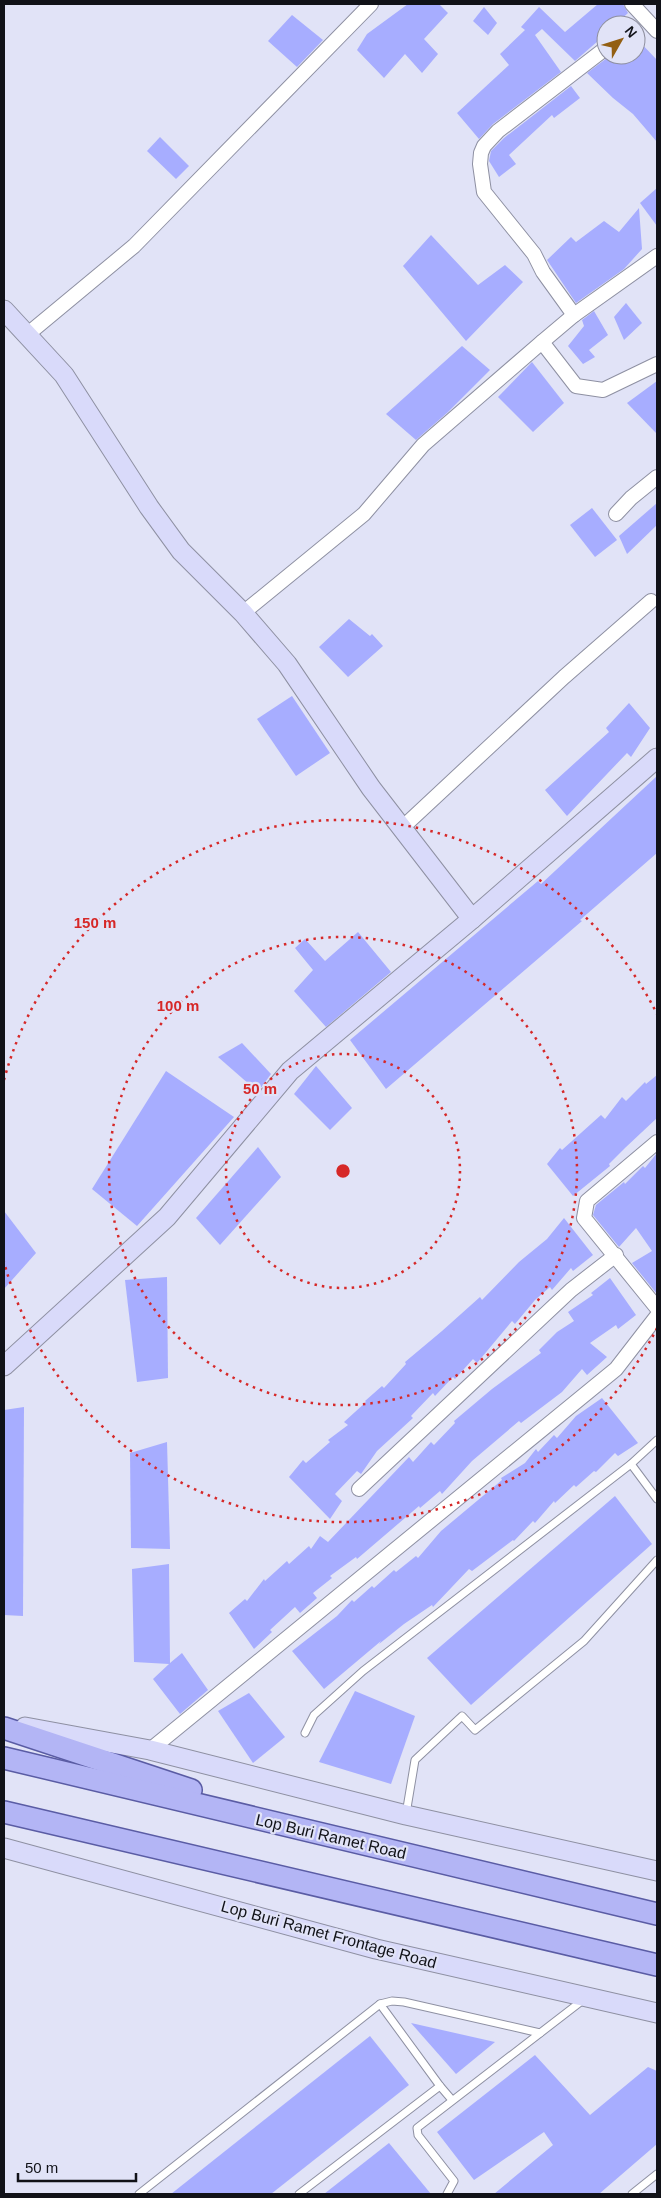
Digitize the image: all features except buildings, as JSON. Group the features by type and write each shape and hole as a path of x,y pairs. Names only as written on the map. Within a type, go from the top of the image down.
{"main road":[{"path":"4,1728 334,1836"},
{"name":"Lop Buri Ramet Road","path":"4,1758 657,1914"},
{"path":"4,1812 657,1965"}],"street":[{"path":"28,334 134,246 371,4"},
{"path":"646,25 657,31"},
{"path":"574,315 543,272 534,254 484,192 480,164 484,146 498,131 596,56"},
{"path":"243,613 364,514 423,445 542,342 574,315 657,256"},
{"path":"4,310 64,375 149,507 181,551 243,613 287,664 371,788 472,919"},
{"path":"542,342 576,386 603,390 657,364"},
{"path":"616,514 631,498 657,476"},
{"path":"402,828 564,677 650,601"},
{"path":"4,1366 167,1218 290,1071 472,919 657,758"},
{"path":"657,1142 587,1201 584,1218 616,1255 657,1308"},
{"path":"359,1489 571,1290 616,1255"},
{"path":"150,1750 616,1369 657,1316"},
{"path":"4,1724 150,1750 406,1814 657,1871"},
{"name":"Lop Buri Ramet Frontage Road","path":"4,1848 376,1948 657,2013"}],"lane":[{"path":"305,1733 314,1715 363,1671 631,1464 657,1440"},
{"path":"631,1464 657,1498"},
{"path":"406,1814 415,1760 462,1716 475,1730 577,1647 657,1560"},
{"path":"447,2194 454,2181 418,2135 417,2128 588,1997"},
{"path":"139,2194 380,2004 392,2001 404,2002 540,2033"},
{"path":"380,2004 452,2100"},
{"path":"299,2194 440,2086"},
{"path":"632,2194 657,2174"}]}
